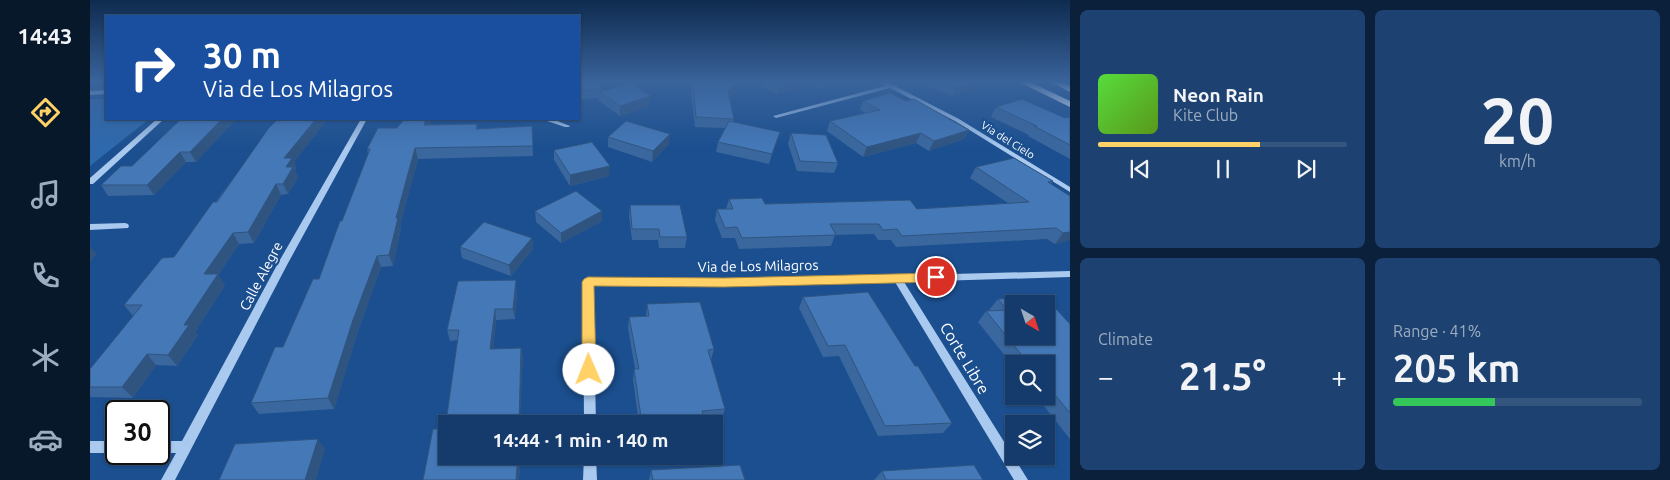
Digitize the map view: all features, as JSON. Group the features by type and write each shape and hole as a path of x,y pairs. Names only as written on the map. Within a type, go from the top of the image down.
{"street":[{"path":"776,116 824,103"},
{"name":"Via del Cielo","path":"925,103 957,120 1070,190"},
{"path":"90,182 160,120"},
{"name":"Calle Alegre","path":"186,447 282,266 363,120"},
{"path":"549,120 567,126"},
{"path":"90,227 125,226"},
{"name":"Via de Los Milagros","path":"590,415 588,282 724,283 1070,274"},
{"name":"Corte Libre","path":"897,278 1021,480"},
{"path":"90,447 105,447"},
{"path":"168,480 186,447 170,447"},
{"path":"590,465 590,480"}],"shaded area":[{"path":"90,103 105,103 105,120 148,120 90,166"}],"building":[{"path":"695,103 731,103 734,119 696,117"},
{"path":"868,103 922,103 969,130 934,141 921,133 867,147 830,121 880,110"},
{"path":"1008,103 1032,103 1065,118 1069,117 1070,145 1034,126 1037,126 996,107"},
{"path":"180,120 221,120 190,152 180,152 147,185 101,185 121,166 132,166"},
{"path":"277,120 315,120 284,158 292,158 286,167 293,167 283,184 276,184 248,232 233,233 204,274 218,274 184,325 189,325 168,355 147,354 122,387 90,387 90,369 142,305 124,305 162,258 174,257 213,202 217,202 268,129"},
{"path":"403,120 426,120 424,125 477,124 476,129 532,126 533,146 415,148 396,218 398,218 389,255 377,256 353,320 328,398 251,403 275,347 283,347 313,279 319,279 340,221 342,221 370,149 367,149 378,128 397,128"},
{"path":"626,121 670,134 653,151 608,137"},
{"path":"729,121 780,132 772,154 718,142"},
{"path":"791,133 826,135 838,163 800,161"},
{"path":"592,142 610,166 570,175 554,150"},
{"path":"1014,158 1053,181 1048,182 1070,196 1070,232 1063,233 1056,228 902,236 897,229 883,230 879,224 830,224 836,235 742,238 737,227 725,228 717,209 733,209 729,199 762,198 765,204 910,200 917,209 1029,202 976,167"},
{"path":"576,191 602,211 561,233 535,211"},
{"path":"630,205 680,205 687,237 660,237 659,229 632,229"},
{"path":"484,222 532,238 509,265 460,247"},
{"path":"516,280 513,309 495,309 490,349 521,348 519,415 447,415 459,330 447,330 458,281"},
{"path":"868,292 915,366 918,366 952,423 885,426 845,345 828,346 803,297"},
{"path":"998,299 1005,299 1005,308"},
{"path":"700,302 714,349 708,350 725,409 702,411 703,415 641,415 634,369 639,369 629,317 649,316 647,304"},
{"path":"1055,308 1070,324 1070,413 1055,395 1055,355 1022,355 1014,345 1055,345"},
{"path":"1005,310 1005,334 986,311"},
{"path":"433,429 438,429 438,465 517,465 516,480 423,480"},
{"path":"318,439 305,480 219,480 235,444"},
{"path":"740,465 745,480 653,480 651,470"},
{"path":"974,465 983,480 886,480 882,471"}],"route":[{"path":"589,370 588,282 724,283 936,277"}]}
